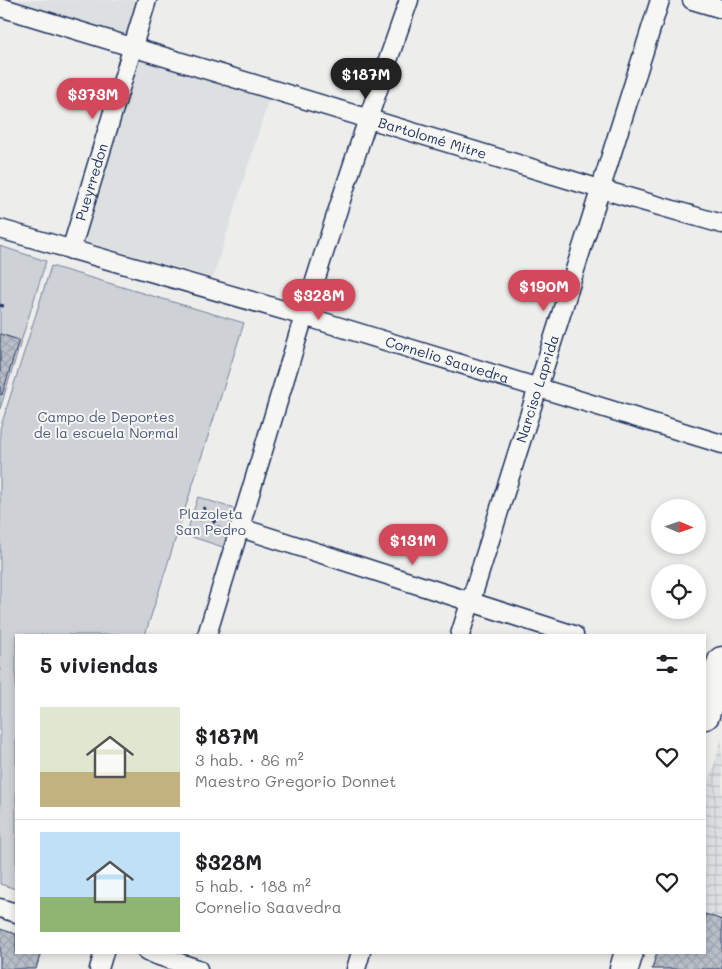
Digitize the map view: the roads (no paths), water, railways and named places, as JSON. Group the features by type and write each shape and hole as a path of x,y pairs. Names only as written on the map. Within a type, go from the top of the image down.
{"main road":[{"path":"706,710 714,673"},
{"path":"624,969 628,954"}],"street":[{"name":"Pueyrredon","path":"71,250 147,0"},
{"path":"207,634 304,316 368,118 409,0"},
{"name":"Narciso Laprida","path":"460,634 660,0"},
{"path":"692,0 722,9"},
{"name":"Bartolomé Mitre","path":"0,7 600,189 722,224"},
{"name":"Cornelio Saavedra","path":"0,229 304,316 722,444"},
{"path":"241,528 571,634"},
{"path":"0,908 15,913"},
{"path":"99,969 103,954"},
{"path":"153,954 198,969"},
{"path":"356,969 360,954"}],"park label":[{"name":"Campo de Deportes de la escuela Normal","path":"106,426"},
{"name":"Plazoleta San Pedro","path":"211,522"}]}
